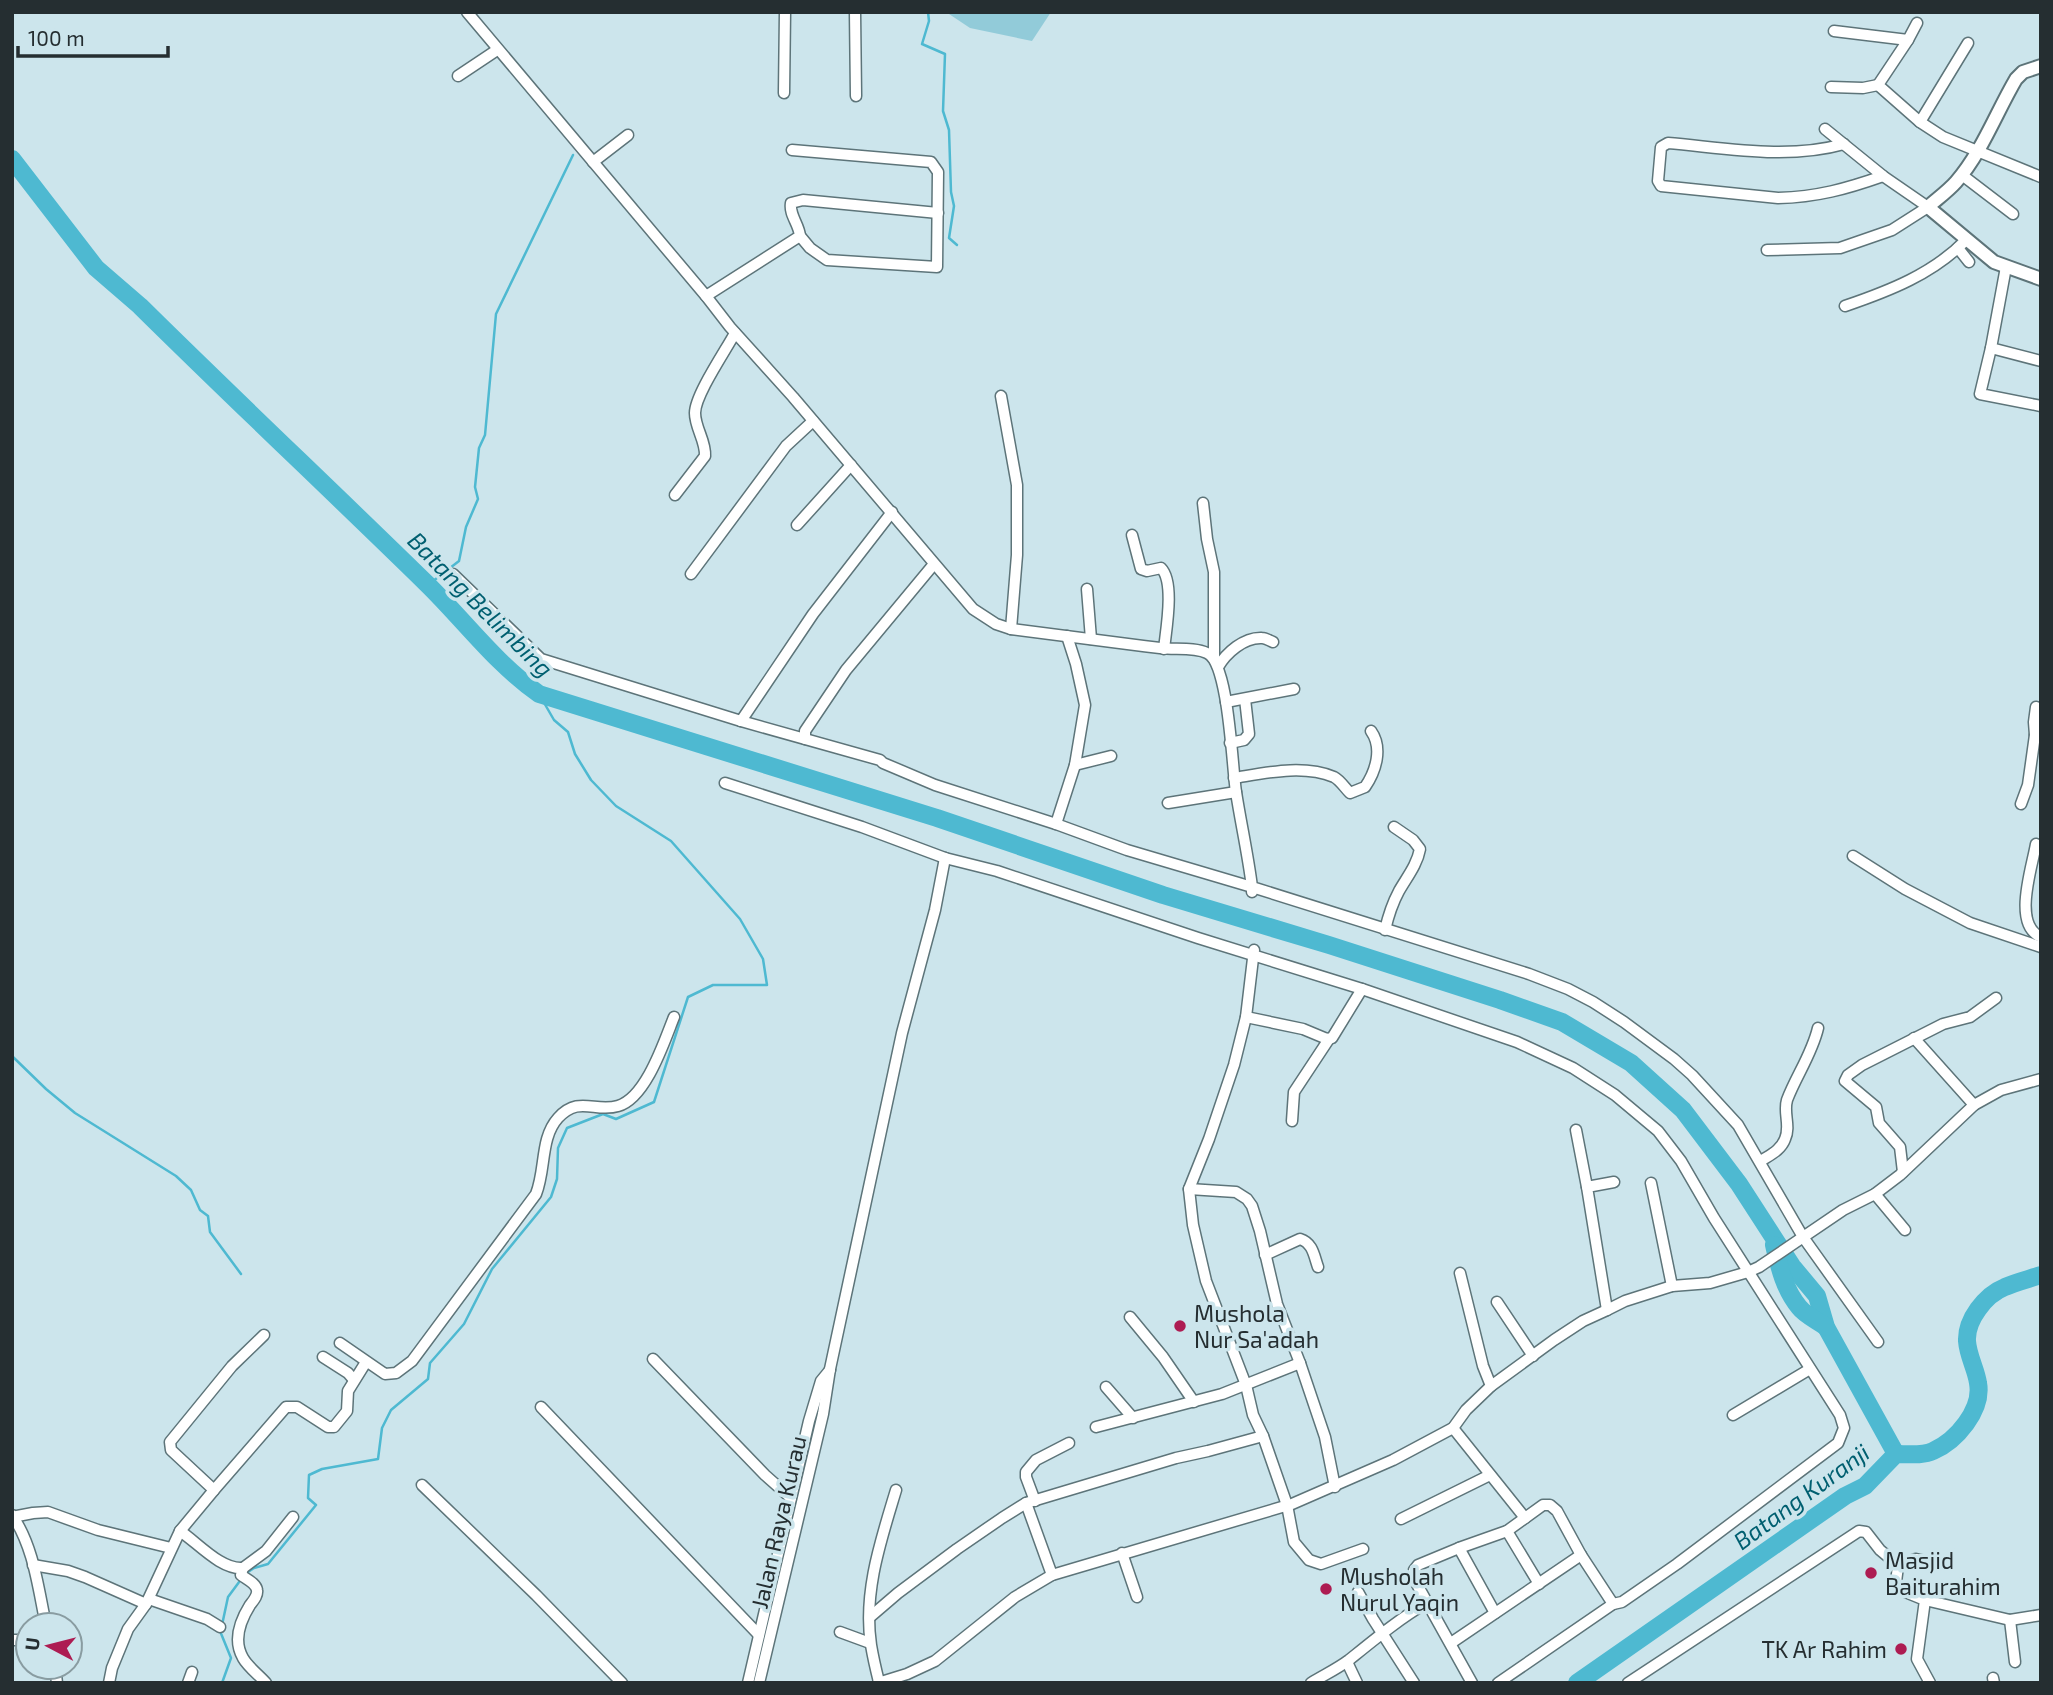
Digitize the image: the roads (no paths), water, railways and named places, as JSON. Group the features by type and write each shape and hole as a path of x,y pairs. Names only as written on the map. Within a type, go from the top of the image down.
{"street":[{"path":"467,12 736,333 973,608 996,624 1011,629 1207,653 1216,663"},
{"path":"784,93 785,12"},
{"path":"855,12 856,96"},
{"path":"1831,86 1863,88 1878,85 1917,23"},
{"path":"1835,31 1908,40"},
{"path":"1920,122 1968,43"},
{"path":"458,76 497,50"},
{"path":"1767,250 1840,248 1892,230 1928,207 1962,175 2016,79 2023,72 2041,66"},
{"path":"1878,85 1920,122 1942,137 2041,177"},
{"path":"1825,129 1882,176 1928,207 1962,244 1994,262 2041,279"},
{"path":"593,162 628,135"},
{"path":"1844,144 1782,152 1668,143 1661,147 1658,181 1661,186 1785,198 1835,192 1882,176"},
{"path":"792,150 931,162 937,172 937,213 937,267 827,260 810,248 800,236 790,210 794,201 937,213"},
{"path":"1962,175 2013,214"},
{"path":"706,296 800,236"},
{"path":"1962,244 1969,262"},
{"path":"1845,306 1889,291 1939,264 1962,244"},
{"path":"2006,267 1980,394 2041,406"},
{"path":"675,495 705,456 696,424 696,405 736,333"},
{"path":"1991,348 2041,361"},
{"path":"1001,396 1017,485 1017,555 1011,629"},
{"path":"691,574 786,446 813,421"},
{"path":"797,525 851,465"},
{"path":"1203,503 1214,572 1216,663 1226,702 1234,778 1252,890"},
{"path":"741,721 813,614 892,512"},
{"path":"1132,535 1140,569 1147,571 1161,568 1165,573 1168,608 1164,649"},
{"path":"806,739 805,731 846,670 934,564"},
{"path":"453,574 541,659 741,721 880,760 935,785 1252,890 1529,974 1593,1002 1674,1059 1738,1125 1760,1161 1800,1239 1878,1342"},
{"path":"1087,589 1091,639"},
{"path":"1056,824 1074,765 1085,705 1067,636"},
{"path":"1216,663 1243,642 1262,638 1273,642"},
{"path":"1226,702 1294,689"},
{"path":"1230,743 1244,740 1249,734 1245,699"},
{"path":"2021,804 2028,785 2038,736 2034,722 2036,707"},
{"path":"1234,778 1288,770 1308,771 1336,778 1350,793 1365,787 1370,780 1378,746 1371,731"},
{"path":"1074,765 1111,756"},
{"path":"725,783 862,827 945,858 997,871 1254,952 1517,1042 1573,1068 1615,1095 1658,1131 1681,1161 1748,1272 1840,1415 1844,1428 1838,1443 1677,1564 1622,1602 1613,1604 1498,1683"},
{"path":"1168,803 1236,792"},
{"path":"1385,930 1398,892 1413,868 1420,849 1413,840 1394,827"},
{"path":"2036,844 2025,903 2029,928 2036,936 2041,937"},
{"path":"1853,856 1905,889 1970,923 2041,947"},
{"path":"748,1683 818,1391 824,1375 830,1369 902,1033 935,910 945,858"},
{"path":"1254,952 1246,1017 1234,1065 1189,1189 1193,1225 1206,1281 1246,1385 1253,1415 1287,1505 1294,1542 1309,1560 1315,1563 1327,1563 1363,1549"},
{"path":"1292,1121 1294,1092 1329,1039 1334,1037 1362,989"},
{"path":"1903,1172 1899,1147 1879,1123 1876,1107 1845,1081 1848,1075 1862,1065 1943,1024 1970,1017 1996,998"},
{"path":"340,1343 381,1373 388,1375 412,1361 536,1194 543,1168 545,1142 558,1118 579,1105 588,1104 603,1108 619,1106 633,1096 656,1061 674,1017"},
{"path":"1246,1017 1303,1029 1329,1039"},
{"path":"1760,1161 1778,1149 1787,1136 1787,1098 1803,1068 1818,1028"},
{"path":"1914,1038 1974,1105"},
{"path":"896,1490 875,1561 870,1599 870,1643 879,1682 907,1674 935,1661 1005,1605 1052,1575 1287,1505 1394,1460 1453,1428 1466,1410 1491,1386 1583,1321 1625,1301 1672,1286 1710,1283 1759,1267 1843,1210 1875,1194 1903,1172 1974,1105 2001,1090 2041,1079"},
{"path":"1576,1130 1607,1310"},
{"path":"1587,1187 1614,1182"},
{"path":"1651,1183 1672,1286"},
{"path":"1189,1189 1236,1192 1247,1199 1256,1214 1277,1304 1325,1437 1335,1486"},
{"path":"1875,1194 1905,1230"},
{"path":"1265,1255 1300,1239 1311,1245 1318,1267"},
{"path":"1460,1273 1483,1366 1491,1386"},
{"path":"1497,1302 1533,1356"},
{"path":"1130,1317 1163,1357 1194,1402"},
{"path":"214,1490 171,1450 170,1442 232,1366 264,1335"},
{"path":"323,1357 354,1380"},
{"path":"653,1359 765,1475 791,1498"},
{"path":"108,1683 128,1629 148,1602 180,1531 286,1407 296,1406 328,1427 334,1427 348,1409 348,1391 366,1362"},
{"path":"1096,1427 1194,1402 1300,1363"},
{"name":"Jalan Raya Kurau","path":"759,1683 820,1426 830,1369"},
{"path":"1733,1415 1810,1369"},
{"path":"1106,1387 1133,1418"},
{"path":"541,1407 759,1635"},
{"path":"1453,1428 1525,1518"},
{"path":"870,1617 957,1549 1031,1502 1176,1458 1263,1436"},
{"path":"1052,1575 1031,1502 1026,1472 1036,1460 1069,1443"},
{"path":"1401,1519 1490,1475"},
{"path":"422,1485 622,1683"},
{"path":"1472,1683 1414,1579 1414,1570 1418,1565 1507,1531 1543,1505 1553,1506 1613,1604"},
{"path":"43,1611 25,1538 13,1516 48,1512 98,1530 171,1549"},
{"path":"242,1572 266,1550 293,1517"},
{"path":"180,1531 219,1561 242,1572 254,1584 257,1591 243,1618 238,1634 239,1646 244,1660 266,1683"},
{"path":"1507,1531 1539,1584"},
{"path":"1628,1683 1859,1531 1866,1532 1880,1550 1898,1565"},
{"path":"1459,1548 1495,1613"},
{"path":"1122,1553 1137,1597"},
{"path":"1451,1643 1581,1555"},
{"path":"1898,1565 1916,1559 1936,1563"},
{"path":"33,1565 77,1574 148,1602 207,1619 220,1627"},
{"path":"1898,1565 1898,1589 1925,1600 2010,1620 2041,1615"},
{"path":"1359,1592 1414,1683"},
{"path":"1925,1600 1917,1659 1930,1683"},
{"path":"1311,1683 1346,1662 1405,1615 1428,1602"},
{"path":"2010,1620 2015,1661"},
{"path":"840,1632 870,1643"},
{"path":"1346,1662 1357,1683"},
{"path":"188,1683 192,1672"}],"waterway":[{"path":"928,12 929,21 922,44 945,54 943,111 949,130 954,206 949,238 957,245"},
{"path":"428,585 459,561 466,527 478,499 475,487 479,448 485,435 496,314 573,155"},
{"path":"12,159 96,268 140,306 390,548 508,669 539,694 937,818 1163,895 1500,1000 1562,1022 1631,1063 1683,1110 1739,1184 1792,1266 1817,1296 1826,1327 1896,1454"},
{"name":"Batang Belimbing","path":"222,1625 228,1597 245,1574 268,1564 316,1505 308,1498 309,1475 322,1469 378,1459 382,1428 391,1410 428,1379 430,1363 464,1324 492,1269 551,1197 557,1179 558,1148 567,1128 603,1114 616,1119 654,1102 688,997 713,985 767,985 763,959 740,919 671,841 616,806 591,780 575,754 568,732 554,720 539,694"},
{"path":"12,1056 75,1113 176,1176 191,1190 200,1210 208,1216 210,1232 241,1274"},
{"path":"1774,1245 1789,1293 1805,1313 1826,1327"},
{"name":"Batang Kuranji","path":"1577,1683 1845,1496 1865,1486 1896,1454 1929,1453 1950,1440 1966,1423 1976,1404 1977,1378 1967,1341 1973,1317 1984,1302 1998,1291 2041,1275"},
{"name":"Batang Belimbing","path":"220,1631 231,1658 222,1683"}],"place":[{"name":"Mushola Nur Sa'adah","path":"1180,1326"},
{"name":"Masjid Baiturahim","path":"1871,1573"},
{"name":"Musholah Nurul Yaqin","path":"1326,1589"},
{"name":"TK Ar Rahim","path":"1901,1649"}]}
